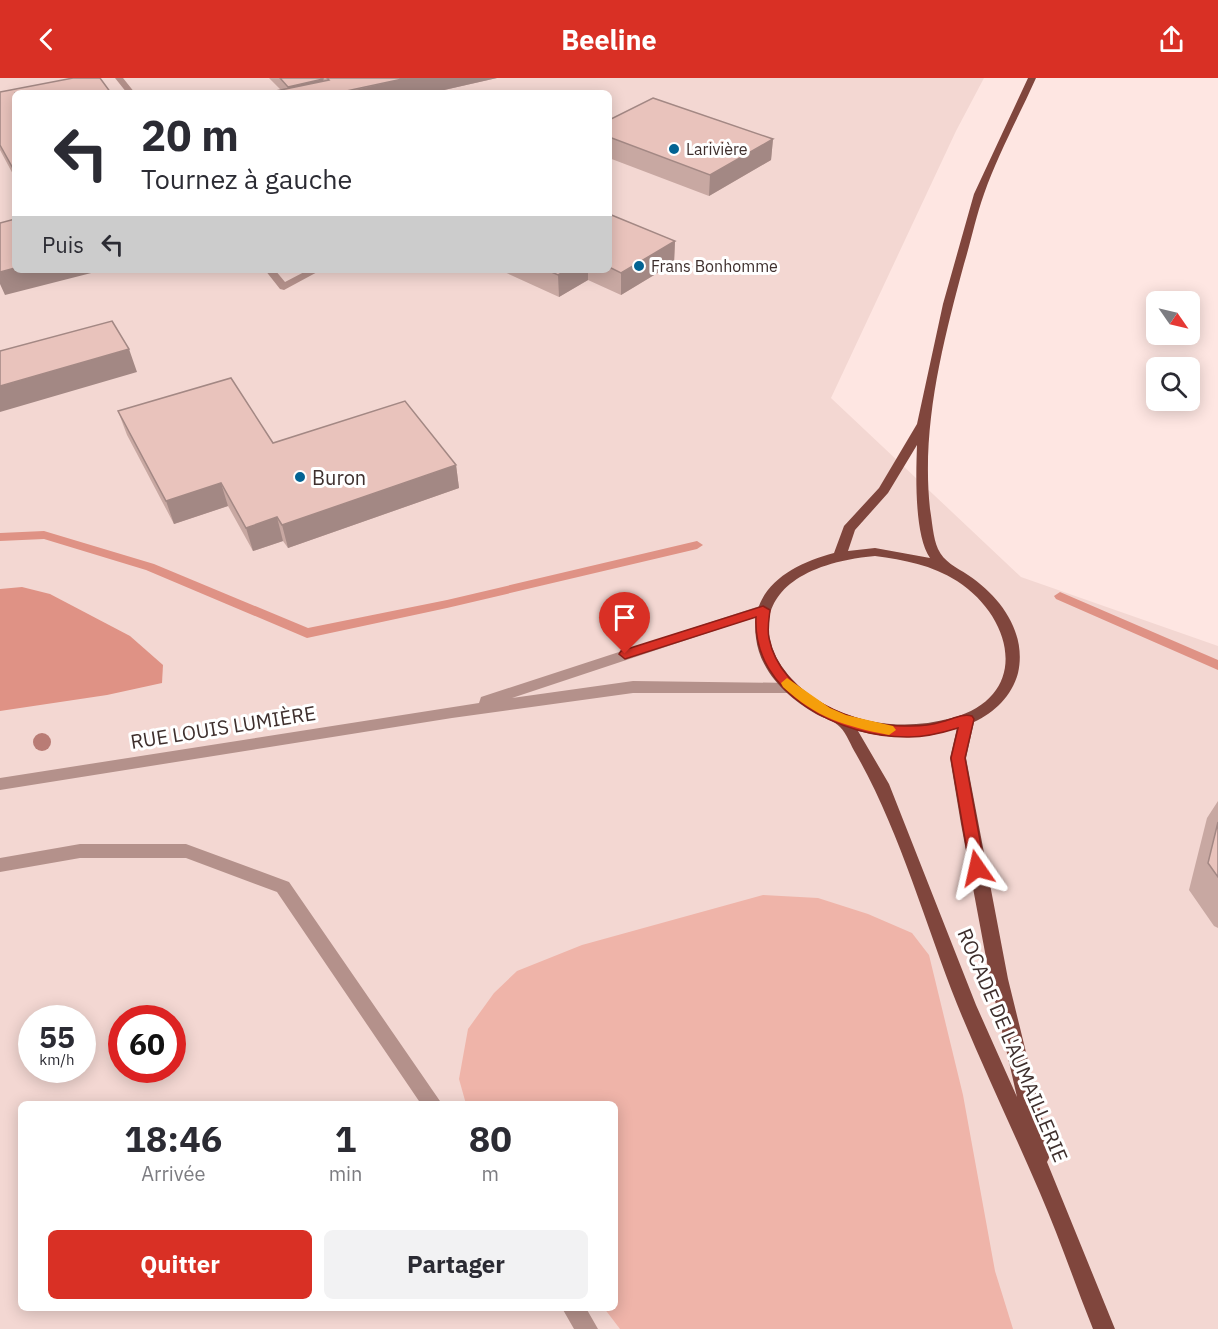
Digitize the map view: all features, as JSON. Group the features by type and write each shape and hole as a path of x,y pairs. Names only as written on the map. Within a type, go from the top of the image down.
{"main road":[{"path":"945,568 931,549 924,509 923,424 948,304 978,194 1032,78"},
{"path":"840,554 849,529 884,490 923,424"},
{"path":"875,552 911,556 945,568 978,588 1001,614 1014,643 1013,673 997,699 967,719 939,728 908,732 875,729 844,720 807,701 792,689 771,664 762,637 763,610 779,584 805,565 840,554 875,552"},
{"name":"ROCADE DE L'AUMAILLERIE","path":"967,719 958,758 969,824 999,979 1050,1192"},
{"name":"ROCADE DE L'AUMAILLERIE","path":"844,720 881,784 967,1005 1050,1192 1104,1329"}],"street":[{"path":"119,78 129,90"},
{"path":"272,273 284,287 310,273"},
{"name":"RUE LOUIS LUMIÈRE","path":"452,712 763,610"},
{"name":"RUE LOUIS LUMIÈRE","path":"0,783 452,712 633,687 792,689"},
{"path":"0,865 80,851 186,851 283,887 430,1101"},
{"path":"575,1311 587,1329"}],"shaded area":[{"path":"0,78 984,78 956,131 831,398 1021,577 1218,646 1218,1329 0,1329"},
{"path":"22,587 50,594 130,636 163,665 162,683 107,695 0,711 0,589"},
{"path":"763,895 818,898 868,914 912,933 929,955 963,1095 995,1271 1013,1329 620,1329 606,1311 618,1311 618,1101 465,1101 459,1079 468,1029 494,993 517,971 582,945"}],"building":[{"path":"73,78 100,78 109,90 12,90 12,167 0,145 0,92"},
{"path":"280,78 323,78 323,79 288,87"},
{"path":"327,78 407,78 351,90 281,90 329,80"},
{"path":"653,98 773,139 710,175 612,138 612,118"},
{"path":"612,215 675,241 621,273 612,268"},
{"path":"12,220 12,269 0,272 0,223"},
{"path":"112,321 129,349 0,386 0,351"},
{"name":"Buron","path":"231,378 273,443 405,401 456,465 282,525 277,517 246,528 221,483 166,501 118,411"},
{"path":"1218,822 1218,877 1208,863"}],"waterway":[{"path":"0,537 44,535 150,567 307,633 447,604 697,545"},
{"path":"1060,596 1218,665"}],"slow traffic":[{"path":"787,683 807,701 825,712 875,729 889,730"}],"place":[{"name":"Larivière","path":"674,149"},
{"name":"Frans Bonhomme","path":"639,266"},
{"name":"Buron","path":"300,477"}],"route":[{"path":"625,654 763,610 762,637 771,664 792,689 825,712 875,729 908,732 939,728 967,719 958,758 977,868"}]}
